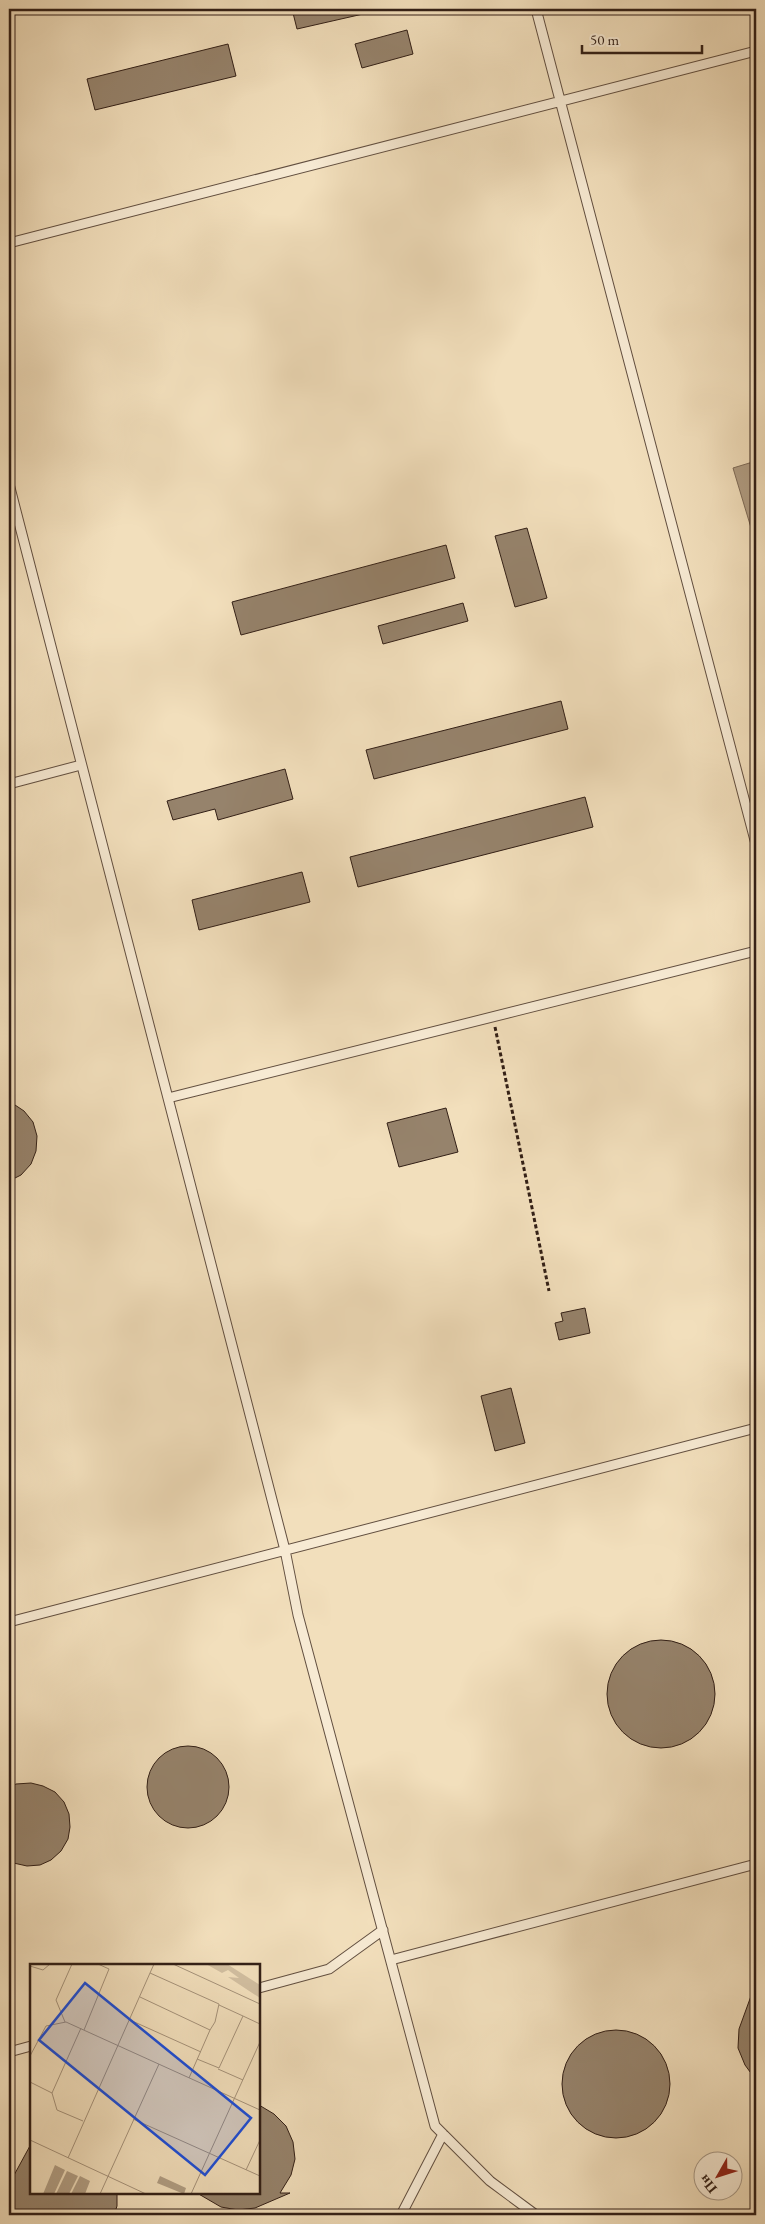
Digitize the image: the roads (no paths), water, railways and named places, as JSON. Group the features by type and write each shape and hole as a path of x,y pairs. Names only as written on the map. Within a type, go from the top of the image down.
{"lane":[{"path":"536,9 756,844"},
{"path":"9,243 756,51"},
{"path":"9,484 285,1550 298,1616 435,2126 490,2181 536,2215"},
{"path":"9,784 81,765"},
{"path":"168,1098 756,951"},
{"path":"9,1622 756,1428"},
{"path":"391,1960 756,1864"},
{"path":"260,1988 329,1969 383,1930"},
{"path":"9,2052 30,2046"},
{"path":"401,2215 443,2134"}]}
